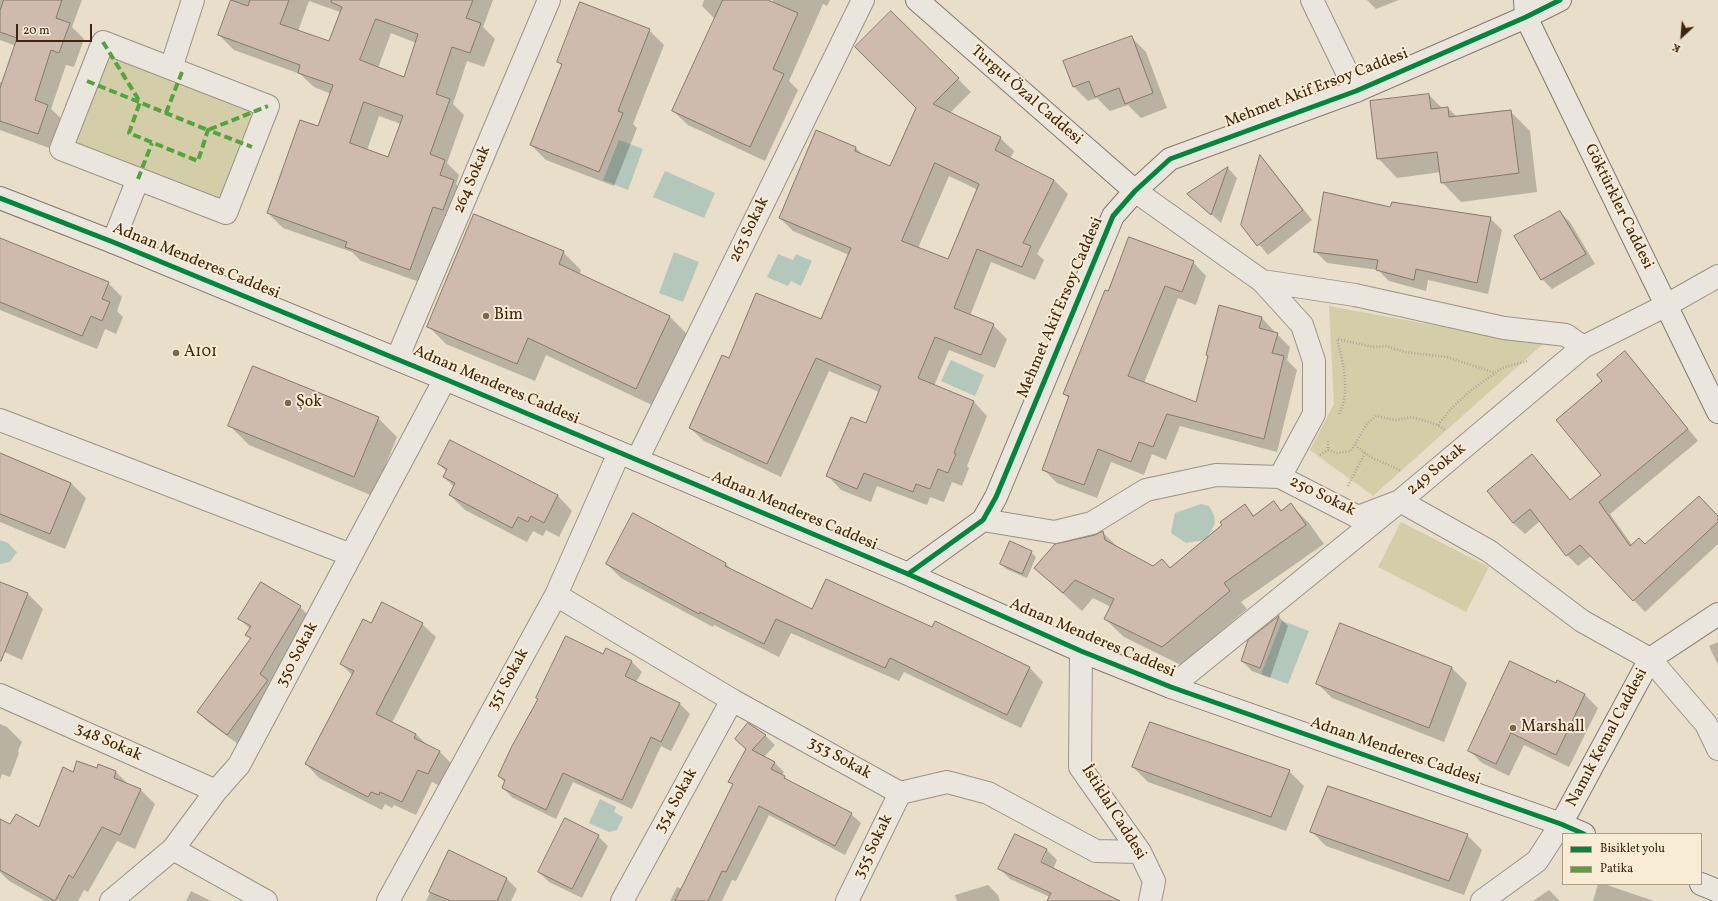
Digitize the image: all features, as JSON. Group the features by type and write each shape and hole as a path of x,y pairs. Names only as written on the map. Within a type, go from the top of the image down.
{"street":[{"path":"171,68 194,0"},
{"name":"264 Sokak","path":"397,359 549,0"},
{"name":"263 Sokak","path":"628,457 863,0"},
{"name":"Turgut Özal Caddesi","path":"917,0 1135,191 1262,281"},
{"path":"1312,0 1356,91"},
{"name":"Mehmet Akif Ersoy Caddesi","path":"908,574 983,520 996,497 1113,216 1135,191 1170,159 1356,91 1525,8 1560,0"},
{"name":"Göktürkler Caddesi","path":"1525,8 1665,306 1718,412"},
{"path":"103,42 268,106 226,213 138,179 61,149 103,42"},
{"path":"113,242 138,179"},
{"name":"Adnan Menderes Caddesi","path":"0,198 113,242 445,379 908,574 1081,651 1171,687 1561,824 1582,833"},
{"name":"249 Sokak","path":"1171,687 1400,502 1583,347 1665,306 1718,276"},
{"path":"1262,281 1355,295 1504,328 1566,335 1583,347"},
{"path":"1262,281 1302,325 1314,361 1314,414 1280,477"},
{"name":"350 Sokak","path":"110,901 173,850 216,791 239,765 445,379"},
{"path":"0,420 351,555"},
{"name":"351 Sokak","path":"388,901 556,595 628,457"},
{"name":"250 Sokak","path":"983,520 1055,532 1092,523 1146,490 1216,475 1280,477 1358,518 1400,502"},
{"path":"1400,502 1489,551 1582,620 1650,659 1706,724 1718,749"},
{"name":"353 Sokak","path":"556,595 732,700 900,793"},
{"name":"Namık Kemal Caddesi","path":"1482,901 1537,861 1561,824 1650,659 1718,614"},
{"name":"İstiklal Caddesi","path":"1081,651 1080,768 1140,852 1154,881 1150,901"},
{"name":"348 Sokak","path":"0,695 216,791"},
{"name":"354 Sokak","path":"622,901 732,700"},
{"path":"900,793 947,782 988,793 1096,850 1140,852"},
{"name":"355 Sokak","path":"847,901 900,793"},
{"path":"173,850 266,901"},
{"path":"1702,884 1718,891"}],"path":[{"path":"1336,420 1343,407 1346,392 1344,369 1337,339 1373,347 1386,346 1404,352 1447,357 1495,373"},
{"path":"1438,425 1450,410 1470,391 1502,368 1531,360"},
{"path":"1328,440 1328,450 1337,453 1352,451 1366,425 1376,416 1395,420 1412,417 1438,425 1466,446"},
{"path":"1355,445 1370,457 1424,481"},
{"path":"1337,506 1366,453"}],"shaded area":[{"path":"103,46 261,106 224,206 66,146"},
{"path":"619,140 643,149 628,190 603,180"},
{"path":"665,171 715,193 704,218 653,197"},
{"path":"674,252 699,262 683,302 659,293"},
{"path":"778,254 793,260 796,254 812,261 801,286 791,281 788,286 767,277"},
{"path":"1329,306 1504,338 1544,343 1373,496 1310,450 1334,404"},
{"path":"951,360 984,375 975,396 941,381"},
{"path":"1201,504 1209,506 1212,511 1215,520 1213,527 1205,540 1186,543 1171,533 1175,513"},
{"path":"1401,522 1489,567 1466,612 1378,567"},
{"path":"0,540 8,543 17,552 10,562 0,564"},
{"path":"1282,621 1309,631 1288,684 1261,674"},
{"path":"600,799 616,807 614,812 623,817 617,830 609,832 589,823"}],"building":[{"path":"4,0 62,0 56,18 70,23 59,53 51,50 35,100 48,105 38,134 0,121 0,88 17,38 0,32 0,11"},
{"path":"231,0 248,6 250,0 289,0 280,24 329,41 342,7 331,2 331,0 473,0 466,18 481,23 470,53 452,47 436,94 450,99 430,154 445,160 440,175 454,180 443,210 433,207 410,270 345,247 347,242 267,213 300,120 318,126 333,85 298,73 300,65 218,35","holes":["376,19 418,34 404,77 360,60","364,102 403,116 388,157 350,143"]},
{"path":"723,0 768,0 798,13 773,69 784,74 750,147 672,111"},
{"path":"580,2 650,29 618,111 623,113 599,172 530,145 562,64 557,62"},
{"path":"891,11 959,78 933,104 1001,137 995,150 1054,180 1023,243 1031,246 1022,267 977,249 954,308 994,324 981,355 935,337 918,378 974,401 948,473 938,469 930,489 916,484 913,492 864,473 857,489 826,476 851,417 866,423 881,386 816,358 767,464 689,428 722,355 729,358 756,293 821,319 851,248 779,218 816,130 856,147 855,151 890,166 916,108 855,47","holes":["935,163 979,184 948,259 902,241"]},
{"path":"1132,36 1153,93 1125,104 1119,88 1095,97 1089,81 1073,87 1063,61"},
{"path":"1429,94 1431,109 1448,107 1449,117 1511,110 1519,173 1441,183 1437,152 1377,159 1370,101"},
{"path":"1260,155 1303,210 1257,246 1241,225"},
{"path":"1228,167 1211,215 1187,194"},
{"path":"1324,192 1390,207 1392,202 1491,217 1477,283 1416,269 1414,280 1376,270 1378,260 1314,252"},
{"path":"1560,211 1586,254 1541,280 1514,236"},
{"path":"474,214 564,251 559,264 670,316 636,389 528,338 517,364 427,327"},
{"path":"1129,237 1194,261 1182,292 1165,286 1128,376 1196,402 1219,305 1262,317 1259,328 1278,333 1272,353 1284,356 1264,439 1167,414 1153,447 1139,442 1131,462 1098,449 1084,485 1042,470 1069,396 1063,394 1105,290 1108,291"},
{"path":"0,238 109,282 102,299 110,302 102,321 91,316 82,336 0,302"},
{"path":"1625,351 1688,429 1599,502 1630,546 1639,538 1645,544 1699,496 1718,516 1718,522 1633,601 1580,545 1566,556 1530,509 1513,523 1487,491 1532,454 1570,500 1601,475 1556,420 1602,381 1597,375"},
{"path":"253,366 379,417 354,477 228,426"},
{"path":"450,440 558,495 544,523 531,516 528,522 518,517 512,528 449,495 455,483 443,477 447,469 438,464"},
{"path":"0,453 71,483 50,534 0,514"},
{"path":"1274,501 1281,511 1291,503 1306,525 1224,583 1230,591 1162,647 1104,619 1114,599 1075,580 1063,593 1034,568 1055,544 1095,535 1103,531 1105,540 1153,566 1162,559 1170,568 1222,525 1220,522 1245,504 1253,516"},
{"path":"633,513 726,563 725,566 812,609 826,579 932,627 935,621 1030,667 1007,715 890,658 885,668 776,619 764,644 700,612 699,614 606,564"},
{"path":"1010,541 1032,551 1022,574 1000,564"},
{"path":"0,582 28,593 1,661 0,661"},
{"path":"261,582 301,606 260,674 268,680 227,735 197,712 251,638 245,635 251,626 238,619"},
{"path":"382,602 423,623 376,714 416,734 414,738 440,751 428,774 418,770 402,802 380,792 379,795 371,792 368,797 305,764 354,671 340,664 363,619 371,623"},
{"path":"1279,616 1260,668 1241,661 1248,640"},
{"path":"1340,623 1452,667 1429,728 1316,684"},
{"path":"566,636 603,654 606,648 632,661 625,676 680,703 661,742 651,737 622,800 563,773 546,810 502,788 505,780 498,776 512,746 538,699 536,698"},
{"path":"1510,661 1556,683 1557,680 1585,694 1556,755 1511,733 1496,764 1468,751"},
{"path":"1150,722 1290,770 1271,817 1132,767"},
{"path":"748,723 766,735 752,750 775,762 771,769 785,776 784,778 852,813 835,846 759,806 726,872 722,871 708,901 675,901 733,784 728,782 746,749 735,739"},
{"path":"77,761 97,768 98,764 116,771 114,778 141,789 120,835 102,827 73,878 69,875 55,901 0,870 0,819 10,824 16,814 39,827 63,767 73,772"},
{"path":"1328,786 1468,834 1449,881 1310,832"},
{"path":"565,818 599,835 572,889 538,872"},
{"path":"1015,834 1047,849 1041,862 1120,901 1047,901 1051,893 998,869"},
{"path":"449,850 507,878 497,901 451,901 429,892"}],"marked path":[{"path":"103,42 140,102 129,133 198,161 208,130 252,147"},
{"path":"166,113 182,72"},
{"path":"87,81 208,130 268,106"},
{"path":"138,179 152,143"}],"cycle path":[{"path":"908,574 983,520 996,497 1113,216 1135,191 1170,159 1356,91 1526,17 1560,0"},
{"path":"0,198 113,242 445,379 908,574 1081,651 1171,687 1561,824 1582,833"}],"place":[{"name":"Bim","path":"486,316"},
{"name":"A101","path":"176,353"},
{"name":"Şok","path":"288,403"},
{"name":"Marshall","path":"1513,728"}]}
